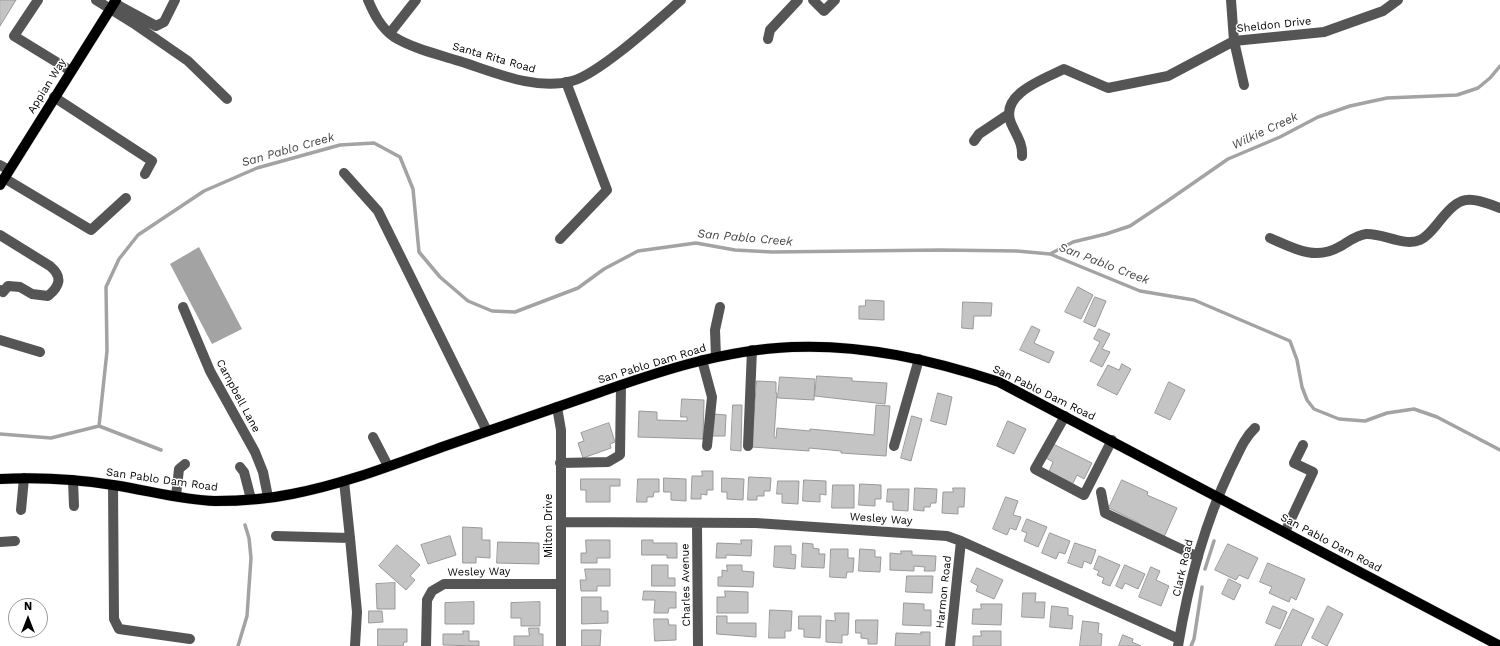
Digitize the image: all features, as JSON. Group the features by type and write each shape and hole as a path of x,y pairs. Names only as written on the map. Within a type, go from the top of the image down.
{"main road":[{"name":"Appian Way","path":"4,178 113,4"},
{"name":"San Pablo Dam Road","path":"0,479 24,478 73,480 214,501 251,499 291,494 344,481 621,385 702,360 752,350 790,347 826,346 871,350 919,359 960,369 999,382 1112,440 1500,646"}],"street":[{"path":"38,0 14,36 71,72"},
{"path":"96,0 113,4 156,26 164,22 175,0"},
{"name":"Santa Rita Road","path":"368,0 376,18 390,33 412,47 521,80 550,84 572,81 613,57 680,0"},
{"path":"390,33 416,0"},
{"path":"768,40 770,30 798,0"},
{"path":"813,0 824,11 835,0"},
{"path":"1231,0 1234,41 1244,85"},
{"name":"Sheldon Drive","path":"1008,114 1012,102 1021,93 1064,68 1108,88 1168,76 1234,41 1324,32 1383,11 1398,0"},
{"path":"113,4 188,61 227,99"},
{"path":"560,239 607,190 566,82"},
{"path":"54,97 152,162 145,174"},
{"path":"974,141 979,134 1008,114 1020,141 1022,156"},
{"path":"0,164 4,178 91,230 126,198"},
{"path":"344,173 378,211 487,431"},
{"path":"1270,238 1295,249 1323,254 1366,234 1404,241 1420,240 1434,228 1449,209 1465,199 1479,200 1500,208"},
{"path":"0,235 58,272 59,277 58,283 52,293 48,296 32,294 20,287 8,286 3,292 0,290"},
{"name":"Campbell Lane","path":"183,307 210,371 255,452 263,472 268,497"},
{"path":"716,357 715,330 720,307"},
{"path":"0,340 40,352"},
{"path":"748,446 752,350"},
{"path":"894,446 919,359"},
{"path":"702,360 712,397 707,446"},
{"path":"560,463 608,462 620,455 621,385"},
{"name":"Milton Drive","path":"557,407 561,430 561,646"},
{"path":"1065,416 1035,469 1084,495 1112,440"},
{"name":"Clark Road","path":"1178,642 1203,536 1218,497 1247,436 1255,428"},
{"path":"373,437 388,466"},
{"path":"1285,532 1313,472 1294,463 1303,445"},
{"path":"176,496 179,469 185,464"},
{"path":"240,467 244,472 251,499"},
{"path":"21,510 24,478"},
{"path":"73,480 74,506"},
{"path":"344,481 356,612 355,646"},
{"path":"113,485 114,619 116,625 119,629 190,639"},
{"path":"1101,492 1105,513 1198,557"},
{"name":"Wesley Way","path":"561,522 756,523 946,536 961,540 1178,642"},
{"name":"Charles Avenue","path":"697,523 698,646"},
{"path":"276,536 350,538"},
{"name":"Harmon Road","path":"950,646 961,540"},
{"path":"0,542 15,541"},
{"name":"Wesley Way","path":"426,646 426,600 432,591 444,584 561,584"}],"shaded area":[{"path":"199,247 242,329 212,344 170,264"}],"building":[{"path":"0,0 16,0 0,26"},
{"path":"1078,287 1093,295 1081,319 1065,312"},
{"path":"1095,297 1106,301 1095,327 1084,322"},
{"path":"866,300 884,301 884,320 859,319 859,306 865,306"},
{"path":"963,302 992,303 991,316 974,316 973,329 962,328"},
{"path":"1032,326 1040,330 1034,343 1054,352 1049,363 1020,350"},
{"path":"1099,329 1110,334 1102,349 1110,352 1102,367 1090,361 1100,342 1094,339"},
{"path":"1122,364 1131,369 1117,395 1097,385 1108,365 1119,370"},
{"path":"817,376 852,378 852,381 887,383 885,404 815,396"},
{"path":"780,377 815,379 814,400 778,398"},
{"path":"757,381 776,382 777,393 774,437 776,438 777,428 810,431 810,429 874,435 876,405 890,406 886,456 841,453 841,451 809,448 809,451 752,447"},
{"path":"1169,382 1185,390 1170,420 1155,413"},
{"path":"938,393 952,397 946,425 931,421"},
{"path":"682,399 704,400 703,439 638,437 639,411 657,412 657,420 687,421 687,417 681,417"},
{"path":"733,405 742,405 741,451 731,450"},
{"path":"714,414 726,415 725,436 713,436"},
{"path":"912,416 922,419 911,461 901,458"},
{"path":"1008,421 1026,429 1014,454 997,446"},
{"path":"609,423 615,442 610,444 611,448 583,458 578,443 584,441 581,433"},
{"path":"1053,444 1092,463 1084,479 1077,475 1072,485 1048,474 1053,462 1046,458"},
{"path":"702,471 713,471 713,490 707,490 707,495 701,494 701,499 691,499 692,476 702,476"},
{"path":"749,477 771,478 770,491 764,491 764,496 757,496 757,500 748,500"},
{"path":"664,478 686,479 686,501 671,500 671,492 664,492"},
{"path":"722,478 744,479 743,500 727,499 727,492 722,492"},
{"path":"581,479 620,479 620,486 610,486 610,502 586,502 586,490 581,490"},
{"path":"638,479 659,479 659,492 654,492 653,497 647,497 647,502 637,502"},
{"path":"804,480 826,481 826,495 820,494 820,502 803,501"},
{"path":"1122,480 1148,492 1147,495 1177,508 1164,537 1138,525 1139,523 1109,508"},
{"path":"778,481 799,481 798,504 782,503 782,494 777,494"},
{"path":"860,484 881,485 881,499 875,499 875,506 859,505"},
{"path":"833,485 854,485 854,508 832,508"},
{"path":"915,488 937,489 936,503 931,503 930,507 924,507 924,511 914,510"},
{"path":"953,488 965,488 964,507 958,507 958,514 942,513 943,492 953,492"},
{"path":"888,489 909,489 908,511 893,510 893,502 887,502"},
{"path":"1006,497 1018,501 1013,515 1021,517 1016,530 1010,528 1007,535 993,529"},
{"path":"1027,519 1047,527 1038,547 1024,541 1027,533 1022,531"},
{"path":"463,527 482,528 482,540 490,540 490,558 476,557 476,563 463,563"},
{"path":"1050,533 1070,541 1065,554 1059,552 1056,559 1042,553"},
{"path":"450,536 456,555 428,564 421,545"},
{"path":"586,540 610,540 610,558 597,558 597,563 581,563 581,553 586,553"},
{"path":"642,540 653,540 653,543 677,543 677,558 667,558 667,555 642,555"},
{"path":"741,540 752,540 751,556 726,555 726,558 716,558 717,543 741,544"},
{"path":"498,542 539,543 539,564 497,563"},
{"path":"803,543 813,544 813,548 819,549 819,554 825,554 824,568 802,567"},
{"path":"1075,543 1096,550 1091,564 1084,561 1082,568 1068,563"},
{"path":"1228,544 1258,558 1248,579 1239,575 1236,580 1215,570"},
{"path":"397,545 420,565 410,576 415,580 406,590 379,566"},
{"path":"775,546 791,546 791,554 796,555 795,569 774,567"},
{"path":"831,549 848,549 848,558 854,558 853,572 847,572 846,578 830,577"},
{"path":"860,549 875,550 875,557 881,557 880,572 859,571"},
{"path":"901,551 912,551 912,555 936,556 935,571 924,571 925,567 914,566 914,571 890,570 890,553 901,554"},
{"path":"1099,556 1120,565 1110,586 1102,583 1104,578 1097,575 1099,571 1094,569"},
{"path":"1268,563 1305,579 1296,600 1291,597 1289,602 1269,593 1272,587 1260,582"},
{"path":"652,565 668,565 668,578 675,578 675,586 652,586"},
{"path":"727,565 742,565 742,571 754,572 753,587 718,586 718,577 722,577 722,570 727,571"},
{"path":"1125,565 1145,574 1138,589 1125,583 1122,589 1116,586"},
{"path":"1151,567 1160,571 1156,580 1169,586 1161,606 1139,597"},
{"path":"977,568 1003,580 994,599 976,591 978,586 971,582"},
{"path":"585,569 610,569 610,586 597,586 597,591 581,591 580,580 586,580"},
{"path":"907,576 933,576 932,593 906,592"},
{"path":"1229,579 1241,585 1234,600 1222,594"},
{"path":"395,583 395,609 377,609 376,584"},
{"path":"644,591 676,592 676,608 669,608 668,613 654,613 655,600 643,600"},
{"path":"725,591 748,592 748,613 717,613 717,597 725,597"},
{"path":"1023,593 1036,593 1035,602 1045,602 1044,618 1022,617"},
{"path":"582,597 601,597 601,611 608,611 608,623 582,624"},
{"path":"474,602 474,624 445,624 445,603"},
{"path":"540,602 540,626 521,626 521,618 511,618 511,603"},
{"path":"904,603 924,604 924,610 931,610 931,626 903,625"},
{"path":"981,604 1002,604 1001,625 972,624 973,609 981,609"},
{"path":"1052,606 1068,608 1068,615 1073,616 1072,629 1050,627"},
{"path":"1273,606 1287,612 1280,629 1266,623"},
{"path":"1328,606 1343,614 1327,646 1312,638"},
{"path":"1293,609 1314,619 1301,646 1275,646"},
{"path":"770,610 792,611 791,631 785,631 785,638 769,638"},
{"path":"369,611 382,611 383,622 369,623"},
{"path":"835,613 849,613 848,635 842,635 842,643 826,642 826,620 835,621"},
{"path":"717,616 727,616 727,623 756,623 756,637 717,634"},
{"path":"799,616 821,616 820,638 804,637 804,629 799,629"},
{"path":"654,619 668,619 669,625 676,625 676,640 655,641"},
{"path":"856,620 878,620 877,644 868,644 868,639 861,638 861,633 856,633"},
{"path":"1083,621 1099,623 1098,633 1102,634 1101,646 1080,646"},
{"path":"529,628 539,628 539,634 543,634 543,646 514,646 514,636 529,636"},
{"path":"378,629 407,629 407,642 404,642 403,646 378,646"},
{"path":"582,630 601,630 600,646 582,646"},
{"path":"463,631 469,631 469,641 479,641 479,646 443,645 443,634 463,634"},
{"path":"981,631 1001,631 1001,646 973,646 973,636 981,636"},
{"path":"921,632 930,632 930,646 895,646 896,633 921,634"},
{"path":"1123,635 1133,639 1132,642 1141,646 1119,646"}],"waterway":[{"name":"Wilkie Creek","path":"1050,254 1073,242 1106,234 1130,226 1228,159 1280,137 1318,117 1350,106 1387,98 1457,95 1478,88 1490,78 1500,66"},
{"name":"San Pablo Creek","path":"0,434 51,438 99,426 107,351 106,287 119,259 138,235 204,191 257,168 340,145 374,143 400,157 413,189 419,252 440,277 468,301 492,311 515,312 578,288 604,269 638,251 696,243 735,250 772,252 940,250 1017,251 1050,254 1140,291 1194,300 1290,341 1297,360 1302,387 1307,400 1314,409 1339,419 1365,421 1387,413 1414,409 1437,417 1500,450"},
{"path":"99,426 161,450"},
{"path":"238,646 247,616 251,558 249,538 245,525"},
{"path":"1205,569 1214,541"},
{"path":"1191,646 1194,639 1202,587"}]}
